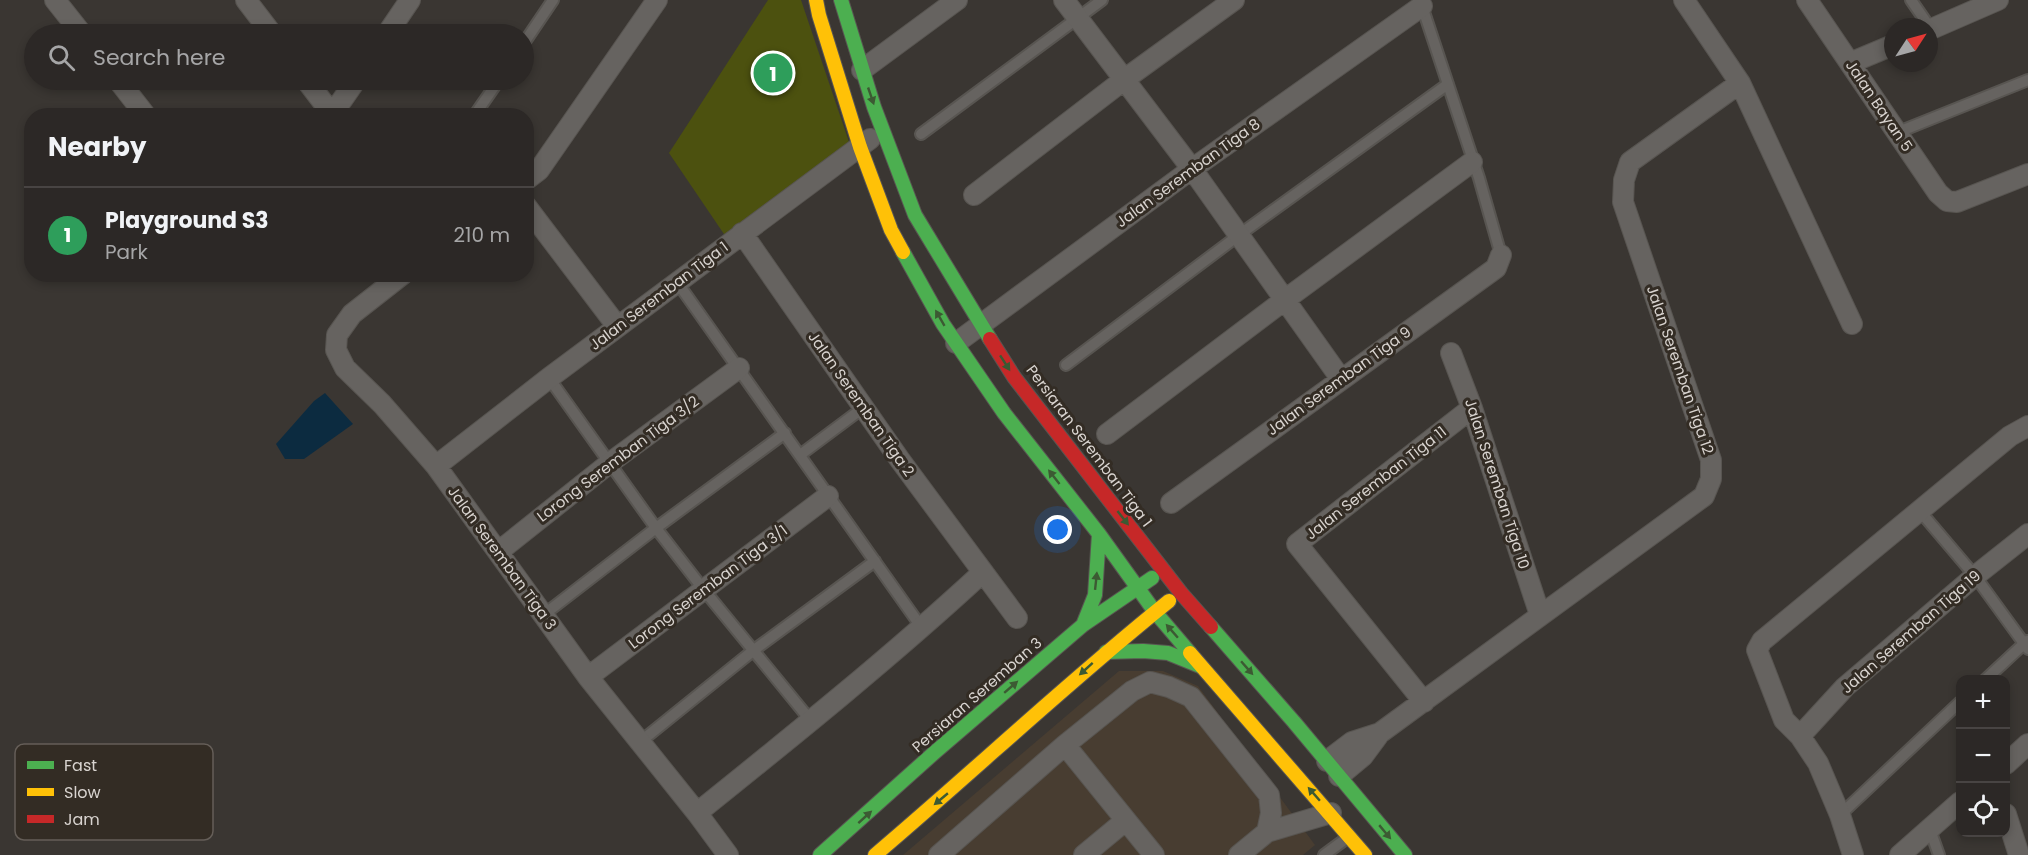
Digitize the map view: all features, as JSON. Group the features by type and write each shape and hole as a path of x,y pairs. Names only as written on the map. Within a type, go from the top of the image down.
{"main road":[{"path":"816,0 860,147 891,230 943,324 1004,413 1099,534 1155,612 1365,855"},
{"name":"Persiaran Seremban Tiga 1","path":"841,0 862,70 915,215 1014,377 1163,570 1405,855"},
{"path":"1083,625 1095,595 1099,534"},
{"name":"Persiaran Seremban 3","path":"820,855 935,752 1083,625 1163,570"},
{"path":"875,855 961,782 1106,652 1181,592"},
{"path":"1106,652 1168,653 1204,668"}],"street":[{"path":"55,0 74,24"},
{"path":"246,0 264,24"},
{"path":"394,24 410,0"},
{"path":"534,174 539,170 657,0"},
{"path":"862,70 957,0"},
{"path":"1064,0 1192,169 1341,379"},
{"path":"974,195 1125,79 1234,0"},
{"path":"1684,0 1740,83 1852,324"},
{"name":"Jalan Bayan 5","path":"1807,0 1896,133 1938,193 1947,201 1957,202 2028,174"},
{"path":"1938,26 1998,0"},
{"name":"Jalan Seremban Tiga 8","path":"956,343 1421,3"},
{"path":"1850,63 1884,49"},
{"name":"Jalan Seremban Tiga 12","path":"1333,769 1352,742 1380,733 1704,496 1711,478 1711,460 1623,202 1624,180 1630,162 1740,83"},
{"path":"126,90 140,108"},
{"path":"313,90 327,108"},
{"path":"337,108 349,90"},
{"name":"Jalan Seremban Tiga 1","path":"436,466 617,326 884,129"},
{"path":"1107,434 1472,162"},
{"path":"534,216 617,326"},
{"name":"Jalan Seremban Tiga 2","path":"742,233 863,408 1017,618"},
{"name":"Jalan Seremban Tiga 9","path":"1171,503 1496,268 1501,255"},
{"name":"Jalan Seremban Tiga 3","path":"393,282 352,314 337,335 336,350 345,368 382,404 436,466 542,616 728,855"},
{"name":"Jalan Seremban Tiga 10","path":"1451,353 1472,408 1540,615"},
{"name":"Lorong Seremban Tiga 3/2","path":"498,552 611,462 739,368"},
{"name":"Jalan Seremban Tiga 11","path":"1424,702 1297,544 1472,408"},
{"path":"1853,855 1840,815 1818,763 1800,736 1784,720 1757,650 1762,641 1919,510 2010,436 2028,426"},
{"name":"Lorong Seremban Tiga 3/1","path":"588,677 828,496"},
{"name":"Jalan Seremban Tiga 19","path":"1800,736 1845,687 2028,534"},
{"path":"697,813 811,721 982,573"},
{"path":"939,855 1065,745 1132,691 1150,682 1169,687 1191,697 1269,795 1271,813 1267,832"},
{"path":"2010,760 2028,744"},
{"path":"1065,745 1155,855"},
{"path":"1900,855 1956,805"},
{"path":"1239,855 1267,832 1331,813"},
{"path":"1084,855 1125,821"},
{"path":"2010,827 2019,855"}],"lane":[{"path":"534,28 553,0"},
{"path":"921,135 1102,0"},
{"path":"1911,0 1923,18"},
{"path":"1421,3 1479,178 1501,255"},
{"path":"1896,133 2028,80"},
{"path":"1066,365 1239,235 1448,84"},
{"path":"480,108 492,90"},
{"path":"677,282 921,628"},
{"path":"549,378 656,528 811,721"},
{"path":"800,455 863,408"},
{"path":"542,616 785,433"},
{"path":"1919,510 1975,576 2026,644 1991,675"},
{"path":"640,742 754,650 875,561"},
{"path":"1840,815 1956,706"},
{"path":"1929,827 1939,855"},
{"path":"1324,855 1349,836"}],"shaded area":[{"path":"1119,671 1163,671 1198,686 1315,845 1303,855 903,855"}],"green space":[{"path":"768,0 801,0 850,145 728,240 669,153"}],"water":[{"path":"325,393 353,424 304,459 285,459 276,444 314,401"}],"traffic: fast":[{"path":"841,0 874,107 915,215 990,339"},
{"path":"903,252 943,324 1004,413 1099,534 1155,612 1190,653"},
{"path":"1083,625 1095,595 1099,534"},
{"path":"820,855 935,752 1083,625 1152,578"},
{"path":"1211,627 1405,855"},
{"path":"1106,652 1168,653 1200,666"}],"traffic: slow":[{"path":"816,0 860,147 891,230 903,252"},
{"path":"875,855 1094,663 1169,601"},
{"path":"1190,653 1365,855"}],"traffic: jam":[{"path":"990,339 1014,377 1181,593 1211,627"}],"place":[{"name":"Playground S3","path":"773,73"}]}
